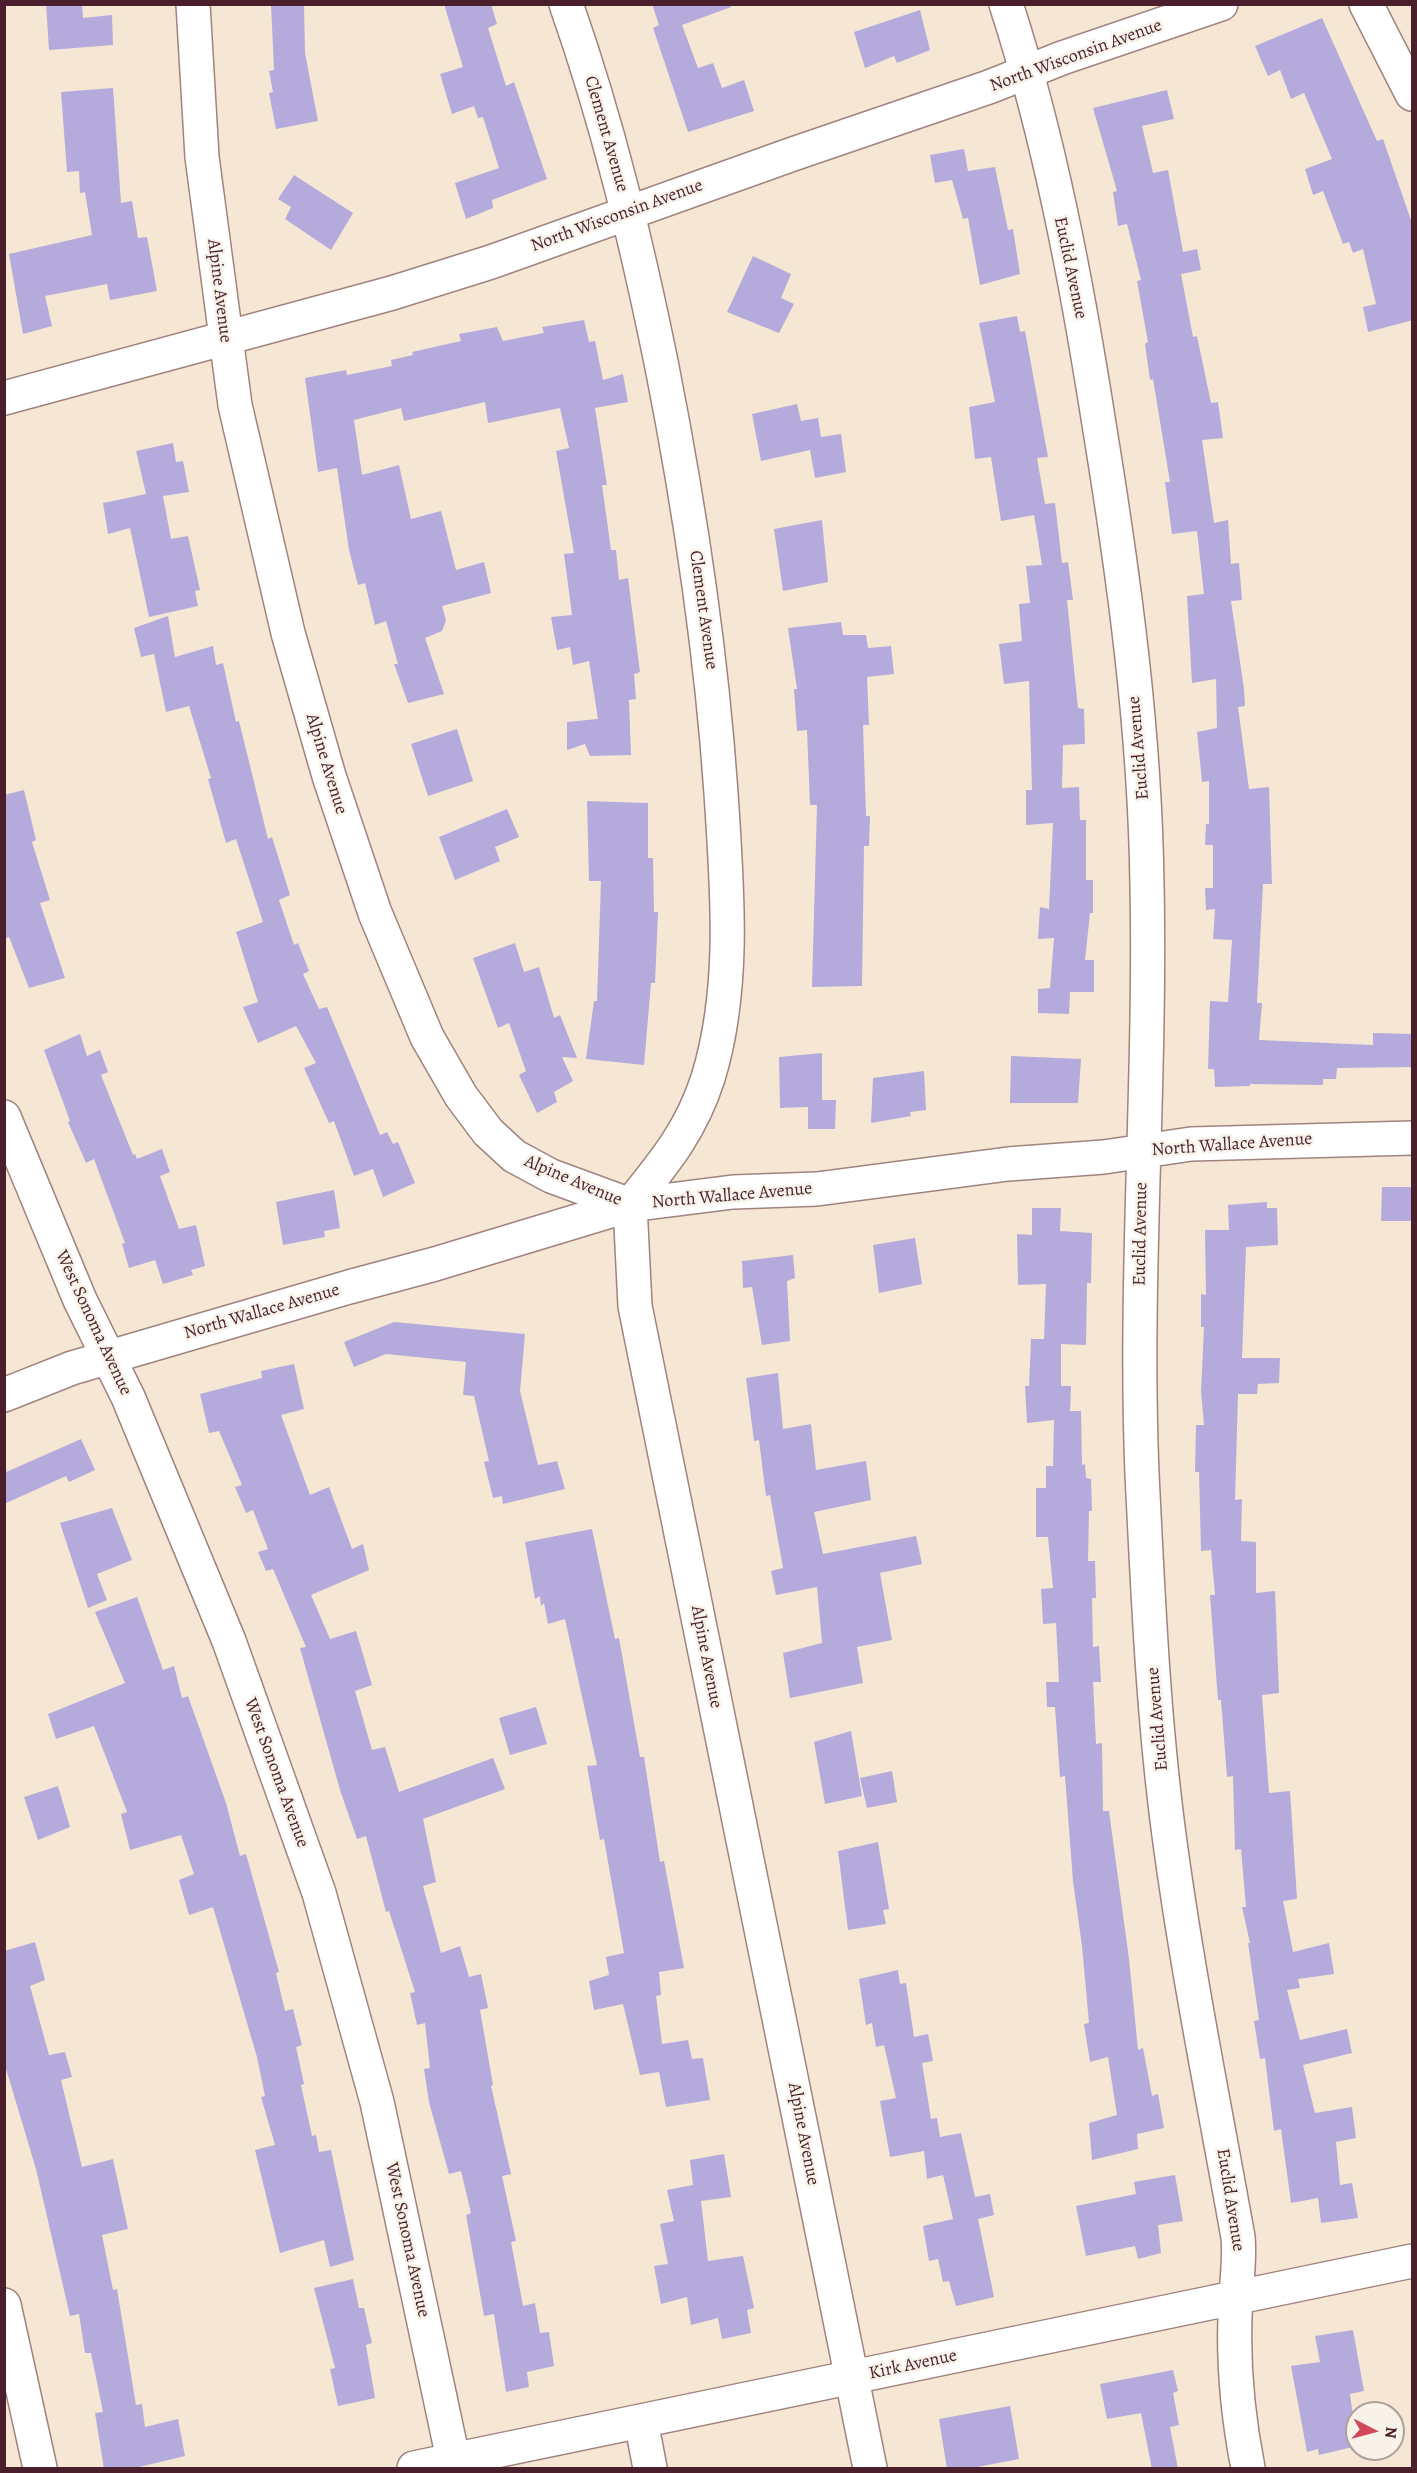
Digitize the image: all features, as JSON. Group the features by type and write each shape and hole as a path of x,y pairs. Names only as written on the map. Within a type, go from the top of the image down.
{"street":[{"name":"Alpine Avenue","path":"193,4 202,157 235,405 291,644 329,776 371,901 427,1037 461,1096 488,1132 514,1156 551,1176 630,1205 635,1306 870,2469"},
{"name":"Clement Avenue","path":"566,4 629,212 687,492 713,684 725,857 725,986 720,1026 708,1077 695,1116 674,1152 630,1205"},
{"name":"Euclid Avenue","path":"1006,4 1045,148 1086,344 1122,565 1143,776 1147,883 1140,1253 1142,1469 1156,1715 1168,1832 1186,1948 1238,2237 1240,2264 1236,2297 1236,2384 1248,2469"},
{"name":"North Wisconsin Avenue","path":"4,398 392,293 491,262 989,87 1025,71 1221,4"},
{"path":"1366,4 1413,94"},
{"name":"West Sonoma Avenue","path":"4,1116 80,1300 128,1397 229,1641 319,1893 377,2102 454,2465"},
{"name":"North Wallace Avenue","path":"4,1395 72,1368 435,1264 630,1205 733,1192 817,1189 1008,1164 1104,1157 1191,1144 1413,1138"},
{"name":"Kirk Avenue","path":"414,2469 454,2465 640,2421 1413,2261"},
{"path":"4,2304 40,2469"},
{"path":"640,2421 650,2469"}],"building":[{"path":"46,4 82,4 83,18 112,15 113,45 49,50"},
{"path":"271,4 304,4 305,53 318,121 276,129 269,93 273,92 269,71 274,70"},
{"path":"444,4 491,4 497,24 488,28 506,86 514,82 547,179 492,200 493,208 466,219 455,183 499,168 483,117 478,118 474,106 452,114 440,74 463,67"},
{"path":"652,4 731,4 731,7 682,25 698,68 713,63 722,88 744,80 754,111 688,132 653,28 659,25"},
{"path":"920,10 930,50 897,63 894,56 865,68 854,32"},
{"path":"1322,18 1377,141 1383,139 1413,226 1413,320 1368,332 1363,307 1376,304 1363,249 1353,253 1349,242 1343,244 1323,191 1313,195 1305,169 1332,159 1304,93 1291,99 1280,70 1268,76 1255,46"},
{"path":"113,88 121,203 132,201 138,238 147,237 157,291 110,300 107,284 45,296 52,326 23,334 9,254 92,235 85,192 80,193 79,171 67,172 61,92"},
{"path":"1167,90 1174,119 1142,126 1153,173 1168,170 1183,252 1197,249 1201,270 1181,274 1193,337 1197,336 1211,403 1218,402 1223,438 1202,440 1214,523 1228,520 1231,564 1239,563 1242,600 1231,601 1244,689 1245,706 1238,707 1249,789 1269,787 1272,884 1263,884 1257,1003 1262,1003 1259,1040 1373,1045 1373,1033 1413,1034 1413,1067 1337,1068 1336,1079 1323,1079 1323,1085 1250,1084 1250,1086 1215,1087 1214,1069 1208,1069 1210,1001 1228,1002 1232,940 1213,939 1215,909 1206,910 1205,888 1213,888 1213,845 1205,845 1206,824 1209,824 1209,781 1202,782 1197,732 1217,728 1216,679 1192,683 1187,596 1204,594 1197,531 1172,534 1165,482 1170,482 1153,379 1150,380 1145,344 1148,342 1137,281 1141,280 1127,224 1118,226 1113,192 1117,191 1093,108"},
{"path":"964,149 968,171 995,167 1008,230 1013,229 1020,274 980,285 968,218 963,219 952,180 935,183 930,155"},
{"path":"294,175 353,213 331,250 285,219 291,207 278,199"},
{"path":"753,256 791,274 781,298 794,304 779,333 727,312"},
{"path":"1017,316 1020,332 1025,331 1048,457 1037,458 1045,504 1055,503 1062,563 1068,562 1073,600 1067,600 1078,708 1084,709 1085,744 1063,745 1062,788 1079,787 1080,820 1086,820 1086,880 1093,880 1093,913 1090,913 1085,960 1094,960 1094,992 1070,992 1069,1014 1038,1013 1038,989 1050,988 1054,938 1038,939 1040,907 1049,909 1053,823 1026,825 1026,790 1032,790 1029,681 1004,684 999,644 1022,641 1019,604 1030,603 1026,566 1042,565 1034,515 1001,521 991,457 975,459 969,407 995,402 979,323"},
{"path":"584,320 589,342 595,341 603,380 623,374 628,402 595,408 607,485 602,485 611,550 616,550 619,580 628,578 640,672 634,674 636,699 629,700 631,755 590,756 585,744 567,750 567,722 598,719 589,661 573,665 570,647 557,650 551,617 572,615 564,554 574,553 556,451 569,448 560,408 488,423 485,402 404,421 401,408 354,420 362,475 399,465 411,519 441,511 456,570 484,562 491,593 442,606 446,620 442,631 425,638 444,694 408,703 394,664 398,664 386,621 375,625 365,583 358,585 349,550 337,468 318,472 305,378 346,370 347,375 392,366 391,360 413,355 412,352 461,341 459,334 497,327 503,341 544,333 542,327"},
{"path":"797,404 801,421 818,418 821,437 841,434 846,472 815,478 810,450 761,461 752,414"},
{"path":"173,443 176,462 183,461 189,492 163,496 171,539 188,536 200,590 195,591 198,606 149,617 130,528 108,534 103,503 146,494 136,451"},
{"path":"822,520 828,582 783,591 774,529"},
{"path":"168,616 175,657 213,646 216,665 223,663 236,722 239,721 268,839 272,837 290,895 279,900 294,945 298,943 309,971 303,974 319,1009 327,1007 380,1135 387,1132 393,1144 398,1142 415,1183 383,1197 373,1169 354,1176 334,1121 329,1123 304,1068 316,1063 296,1026 258,1043 243,1007 258,1002 236,932 263,922 236,839 226,843 208,779 211,778 189,706 166,712 154,654 141,657 134,628"},
{"path":"841,622 843,635 866,635 868,648 891,646 894,674 867,677 869,725 863,725 866,816 870,816 869,846 864,846 862,986 812,987 817,805 810,805 807,730 797,731 794,689 797,689 788,628"},
{"path":"457,729 473,781 428,796 411,744"},
{"path":"24,790 36,840 32,842 50,900 40,903 65,978 29,988 9,937 4,939 4,795"},
{"path":"587,801 648,803 648,858 653,858 654,912 658,912 655,983 651,983 644,1065 586,1059 594,1001 597,1001 601,881 589,881"},
{"path":"507,809 519,837 495,847 500,861 455,880 439,837"},
{"path":"515,943 524,972 539,967 554,1018 560,1015 577,1058 562,1057 573,1081 554,1092 557,1102 537,1113 519,1075 526,1071 509,1023 498,1028 473,958"},
{"path":"80,1034 87,1056 100,1050 108,1072 101,1075 133,1155 135,1154 137,1159 162,1149 170,1172 160,1176 179,1229 196,1225 205,1266 191,1270 193,1275 163,1284 155,1260 129,1268 122,1244 125,1243 94,1159 86,1163 68,1122 70,1121 44,1050"},
{"path":"822,1053 822,1100 836,1100 835,1129 808,1129 808,1107 780,1108 779,1057"},
{"path":"1011,1056 1081,1059 1078,1103 1010,1103"},
{"path":"924,1071 926,1110 910,1112 911,1116 871,1123 873,1078"},
{"path":"1382,1187 1413,1187 1413,1221 1381,1221"},
{"path":"334,1190 340,1228 324,1231 325,1237 283,1245 276,1202"},
{"path":"1267,1202 1267,1208 1277,1208 1278,1245 1246,1247 1242,1358 1280,1358 1279,1383 1258,1384 1257,1394 1238,1394 1235,1500 1242,1499 1241,1541 1256,1542 1256,1593 1275,1591 1279,1693 1262,1695 1269,1793 1290,1791 1297,1899 1283,1901 1293,1952 1329,1943 1334,1974 1298,1979 1300,1988 1287,1990 1300,2040 1347,2029 1352,2053 1303,2065 1315,2113 1352,2107 1356,2138 1336,2142 1340,2185 1352,2183 1358,2218 1321,2223 1318,2198 1291,2203 1281,2129 1274,2131 1265,2058 1260,2059 1254,2021 1259,2020 1248,1943 1250,1943 1242,1907 1246,1907 1241,1849 1235,1850 1233,1776 1227,1777 1221,1700 1218,1700 1210,1595 1215,1595 1211,1550 1201,1551 1199,1472 1195,1472 1196,1425 1204,1425 1201,1391 1204,1327 1201,1327 1201,1294 1206,1295 1205,1230 1229,1230 1228,1205"},
{"path":"1032,1208 1061,1208 1060,1231 1092,1233 1091,1283 1087,1283 1086,1345 1061,1344 1061,1386 1071,1386 1070,1411 1081,1411 1082,1465 1085,1464 1086,1478 1091,1479 1092,1511 1089,1511 1088,1561 1095,1561 1096,1598 1092,1598 1093,1647 1099,1646 1101,1682 1093,1682 1096,1744 1102,1743 1103,1811 1109,1811 1129,1959 1138,2050 1143,2048 1152,2096 1158,2094 1164,2128 1137,2134 1138,2149 1092,2160 1089,2123 1117,2115 1108,2057 1090,2062 1084,2024 1089,2023 1073,1881 1065,1776 1060,1777 1055,1707 1047,1707 1046,1682 1059,1682 1056,1623 1043,1624 1041,1589 1053,1588 1048,1537 1036,1537 1036,1488 1046,1488 1046,1466 1053,1466 1054,1420 1027,1423 1025,1386 1029,1386 1031,1339 1044,1339 1046,1284 1018,1285 1017,1234 1032,1235"},
{"path":"915,1238 922,1284 879,1293 873,1245"},
{"path":"793,1255 795,1278 787,1281 790,1341 762,1345 752,1287 743,1288 742,1261"},
{"path":"394,1322 525,1334 520,1391 538,1465 557,1461 565,1489 503,1504 502,1496 493,1498 484,1462 489,1461 474,1396 463,1395 466,1362 386,1354 354,1367 344,1342"},
{"path":"294,1364 304,1409 281,1415 310,1495 329,1487 352,1549 363,1544 369,1570 311,1595 330,1639 356,1631 372,1685 355,1691 372,1750 385,1747 399,1792 493,1758 505,1789 423,1819 436,1882 423,1886 441,1953 460,1946 469,1977 481,1974 488,2008 480,2010 493,2085 491,2086 511,2174 502,2176 516,2241 511,2242 523,2306 535,2303 540,2333 549,2332 554,2366 527,2372 529,2387 506,2392 494,2314 484,2316 466,2215 471,2213 461,2171 449,2174 429,2102 424,2069 430,2068 425,2023 417,2025 410,1993 415,1992 389,1911 386,1912 366,1836 357,1839 340,1790 300,1648 306,1647 273,1569 266,1571 258,1552 268,1549 253,1510 246,1513 235,1487 242,1485 219,1431 209,1433 200,1394 262,1378 261,1371"},
{"path":"778,1373 783,1429 811,1424 816,1470 866,1461 871,1500 814,1512 823,1554 916,1536 922,1564 880,1573 892,1640 857,1647 863,1683 790,1698 783,1653 822,1643 817,1587 776,1595 771,1571 783,1568 770,1495 766,1496 759,1440 754,1441 746,1378"},
{"path":"81,1439 95,1470 69,1482 66,1476 4,1504 4,1473"},
{"path":"112,1508 132,1560 97,1574 107,1600 88,1608 60,1523"},
{"path":"592,1529 615,1639 619,1638 640,1757 644,1757 660,1862 664,1861 684,1968 659,1972 661,1995 656,1996 662,2044 688,2040 692,2059 703,2058 710,2100 666,2107 659,2072 640,2075 623,2004 594,2010 589,1981 609,1975 606,1957 624,1953 604,1839 600,1840 587,1766 597,1765 565,1619 548,1624 544,1603 541,1606 540,1596 535,1599 525,1542"},
{"path":"137,1597 163,1670 174,1666 182,1698 188,1696 226,1803 240,1856 246,1854 279,1972 276,1973 285,2011 293,2009 302,2045 296,2047 304,2084 301,2085 312,2136 316,2135 319,2152 331,2150 354,2260 330,2267 324,2240 280,2253 255,2150 275,2145 261,2097 265,2096 257,2057 213,1907 189,1915 179,1880 194,1874 181,1835 130,1850 121,1814 127,1812 94,1726 56,1739 48,1714 125,1683 95,1612"},
{"path":"536,1707 547,1744 510,1755 499,1718"},
{"path":"851,1731 862,1796 825,1804 814,1742"},
{"path":"892,1771 897,1802 867,1808 860,1778"},
{"path":"58,1786 70,1827 38,1840 24,1797"},
{"path":"878,1842 889,1909 883,1910 886,1924 848,1930 838,1851"},
{"path":"35,1942 45,1980 30,1986 49,2055 65,2052 72,2077 61,2080 82,2167 113,2159 128,2229 102,2235 113,2290 117,2289 136,2405 142,2404 145,2427 178,2419 185,2456 131,2469 104,2469 95,2413 103,2412 91,2353 85,2353 79,2314 70,2316 36,2169 4,2062 4,1951"},
{"path":"898,1970 900,1984 906,1983 914,2037 928,2034 933,2061 922,2063 931,2119 937,2118 940,2137 961,2133 975,2197 990,2194 994,2215 978,2219 994,2297 956,2306 949,2281 943,2282 938,2259 929,2261 923,2226 953,2219 943,2175 927,2179 924,2151 890,2157 880,2101 896,2098 884,2045 876,2047 872,2023 866,2025 859,1979"},
{"path":"724,2154 731,2197 701,2201 708,2261 743,2256 754,2308 747,2310 751,2333 722,2339 718,2318 691,2325 687,2297 661,2304 654,2266 668,2264 660,2224 674,2221 667,2190 693,2185 690,2160"},
{"path":"1175,2175 1183,2221 1158,2225 1161,2253 1138,2259 1135,2246 1086,2256 1076,2206 1136,2194 1134,2182"},
{"path":"353,2279 359,2308 364,2308 372,2343 366,2345 375,2398 338,2406 330,2369 335,2368 314,2288"},
{"path":"1353,2330 1364,2391 1350,2394 1351,2401 1345,2401 1345,2449 1319,2455 1318,2449 1307,2452 1291,2366 1320,2362 1315,2336"},
{"path":"1173,2370 1178,2391 1173,2393 1179,2425 1170,2427 1178,2469 1152,2469 1141,2413 1107,2419 1100,2384"},
{"path":"1010,2406 1019,2459 967,2469 947,2469 939,2419"}]}
